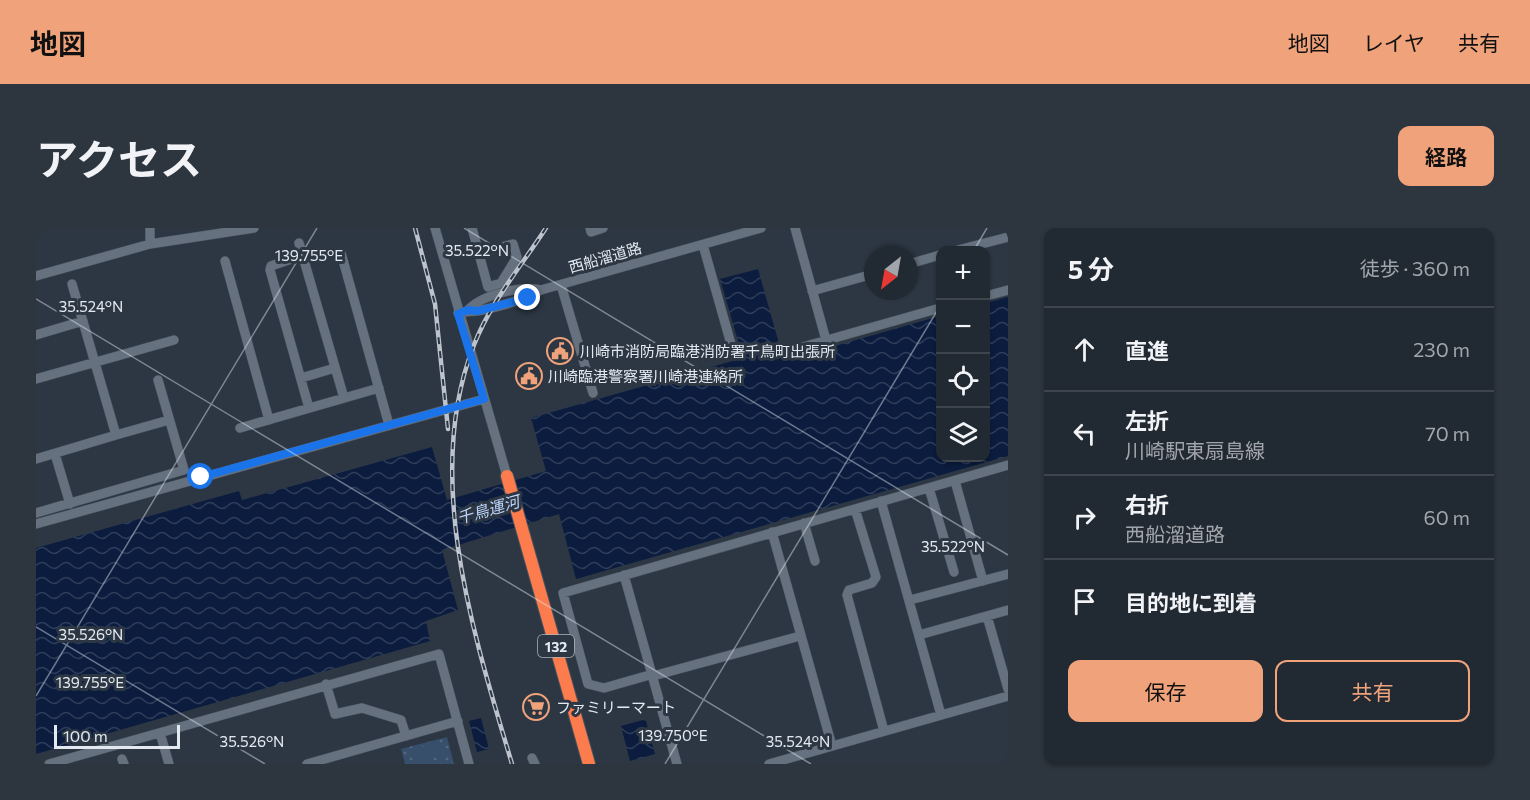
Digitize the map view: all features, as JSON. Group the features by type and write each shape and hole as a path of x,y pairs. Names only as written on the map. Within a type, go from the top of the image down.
{"highway":[{"name":"132","path":"507,476 524,529 586,763"}],"street":[{"path":"150,228 150,244"},
{"path":"36,276 150,244 254,228"},
{"path":"435,228 458,314"},
{"path":"472,228 478,253 488,287 501,283 517,257 513,244 478,253"},
{"path":"590,228 591,232 603,228"},
{"name":"西船溜道路","path":"458,314 468,310 475,303 503,294 529,288 542,290 761,228"},
{"path":"795,228 826,340"},
{"path":"973,246 1008,237"},
{"path":"299,243 344,398"},
{"path":"702,245 733,351"},
{"path":"341,254 389,425"},
{"path":"303,255 271,266 270,270 309,408"},
{"path":"918,261 936,256"},
{"path":"225,261 269,420"},
{"path":"813,291 864,277"},
{"path":"72,284 116,435"},
{"path":"561,285 594,393"},
{"path":"990,295 1008,290"},
{"path":"799,348 936,309"},
{"name":"132","path":"458,314 507,476"},
{"path":"36,335 83,321"},
{"path":"36,379 174,340"},
{"path":"301,378 335,368"},
{"path":"36,513 184,470 158,380"},
{"path":"240,428 379,388"},
{"path":"36,524 484,399"},
{"path":"36,459 170,420"},
{"path":"55,454 70,504"},
{"path":"800,636 604,688 588,684 562,593 1008,465"},
{"path":"955,481 983,581"},
{"path":"929,488 954,572"},
{"path":"881,501 941,715"},
{"path":"855,509 876,578 872,583 849,590 847,596 884,731"},
{"path":"804,523 815,561"},
{"path":"772,532 832,747"},
{"path":"909,600 1008,574"},
{"path":"624,575 677,764"},
{"path":"919,634 1008,610"},
{"path":"987,616 1008,689"},
{"path":"49,764 77,760 326,684 439,654 469,764"},
{"path":"326,684 335,714 362,708 401,720 406,736"},
{"path":"769,764 1008,696"},
{"path":"308,764 458,721"},
{"path":"160,733 169,764"},
{"path":"348,753 352,764"}],"shaded area":[{"path":"447,737 454,764 405,764 401,749"},
{"path":"439,742 443,755 414,763 410,750"}],"water":[{"name":"千鳥運河","path":"758,269 780,347 789,345 793,358 936,317 936,462 987,462 576,579 559,514 442,550 458,610 426,621 430,641 36,754 36,548 239,491 242,500 432,447 447,500 546,471 531,418 743,358 720,279"},
{"path":"1008,297 1008,456 990,461 990,302"},
{"path":"481,718 489,749 477,752 469,721"},
{"path":"646,721 655,754 630,761 621,726"}],"railway":[{"path":"415,228 435,304 448,429"},
{"path":"512,764 483,663 459,556 453,501 453,448 459,395 474,345 497,299 546,228"}],"place":[{"name":"川崎市消防局臨港消防署千鳥町出張所","path":"560,351"},
{"name":"川崎臨港警察署川崎港連絡所","path":"529,376"},
{"name":"ファミリーマート","path":"536,707"}],"route":[{"path":"201,477 484,399 458,314 528,298"}]}
